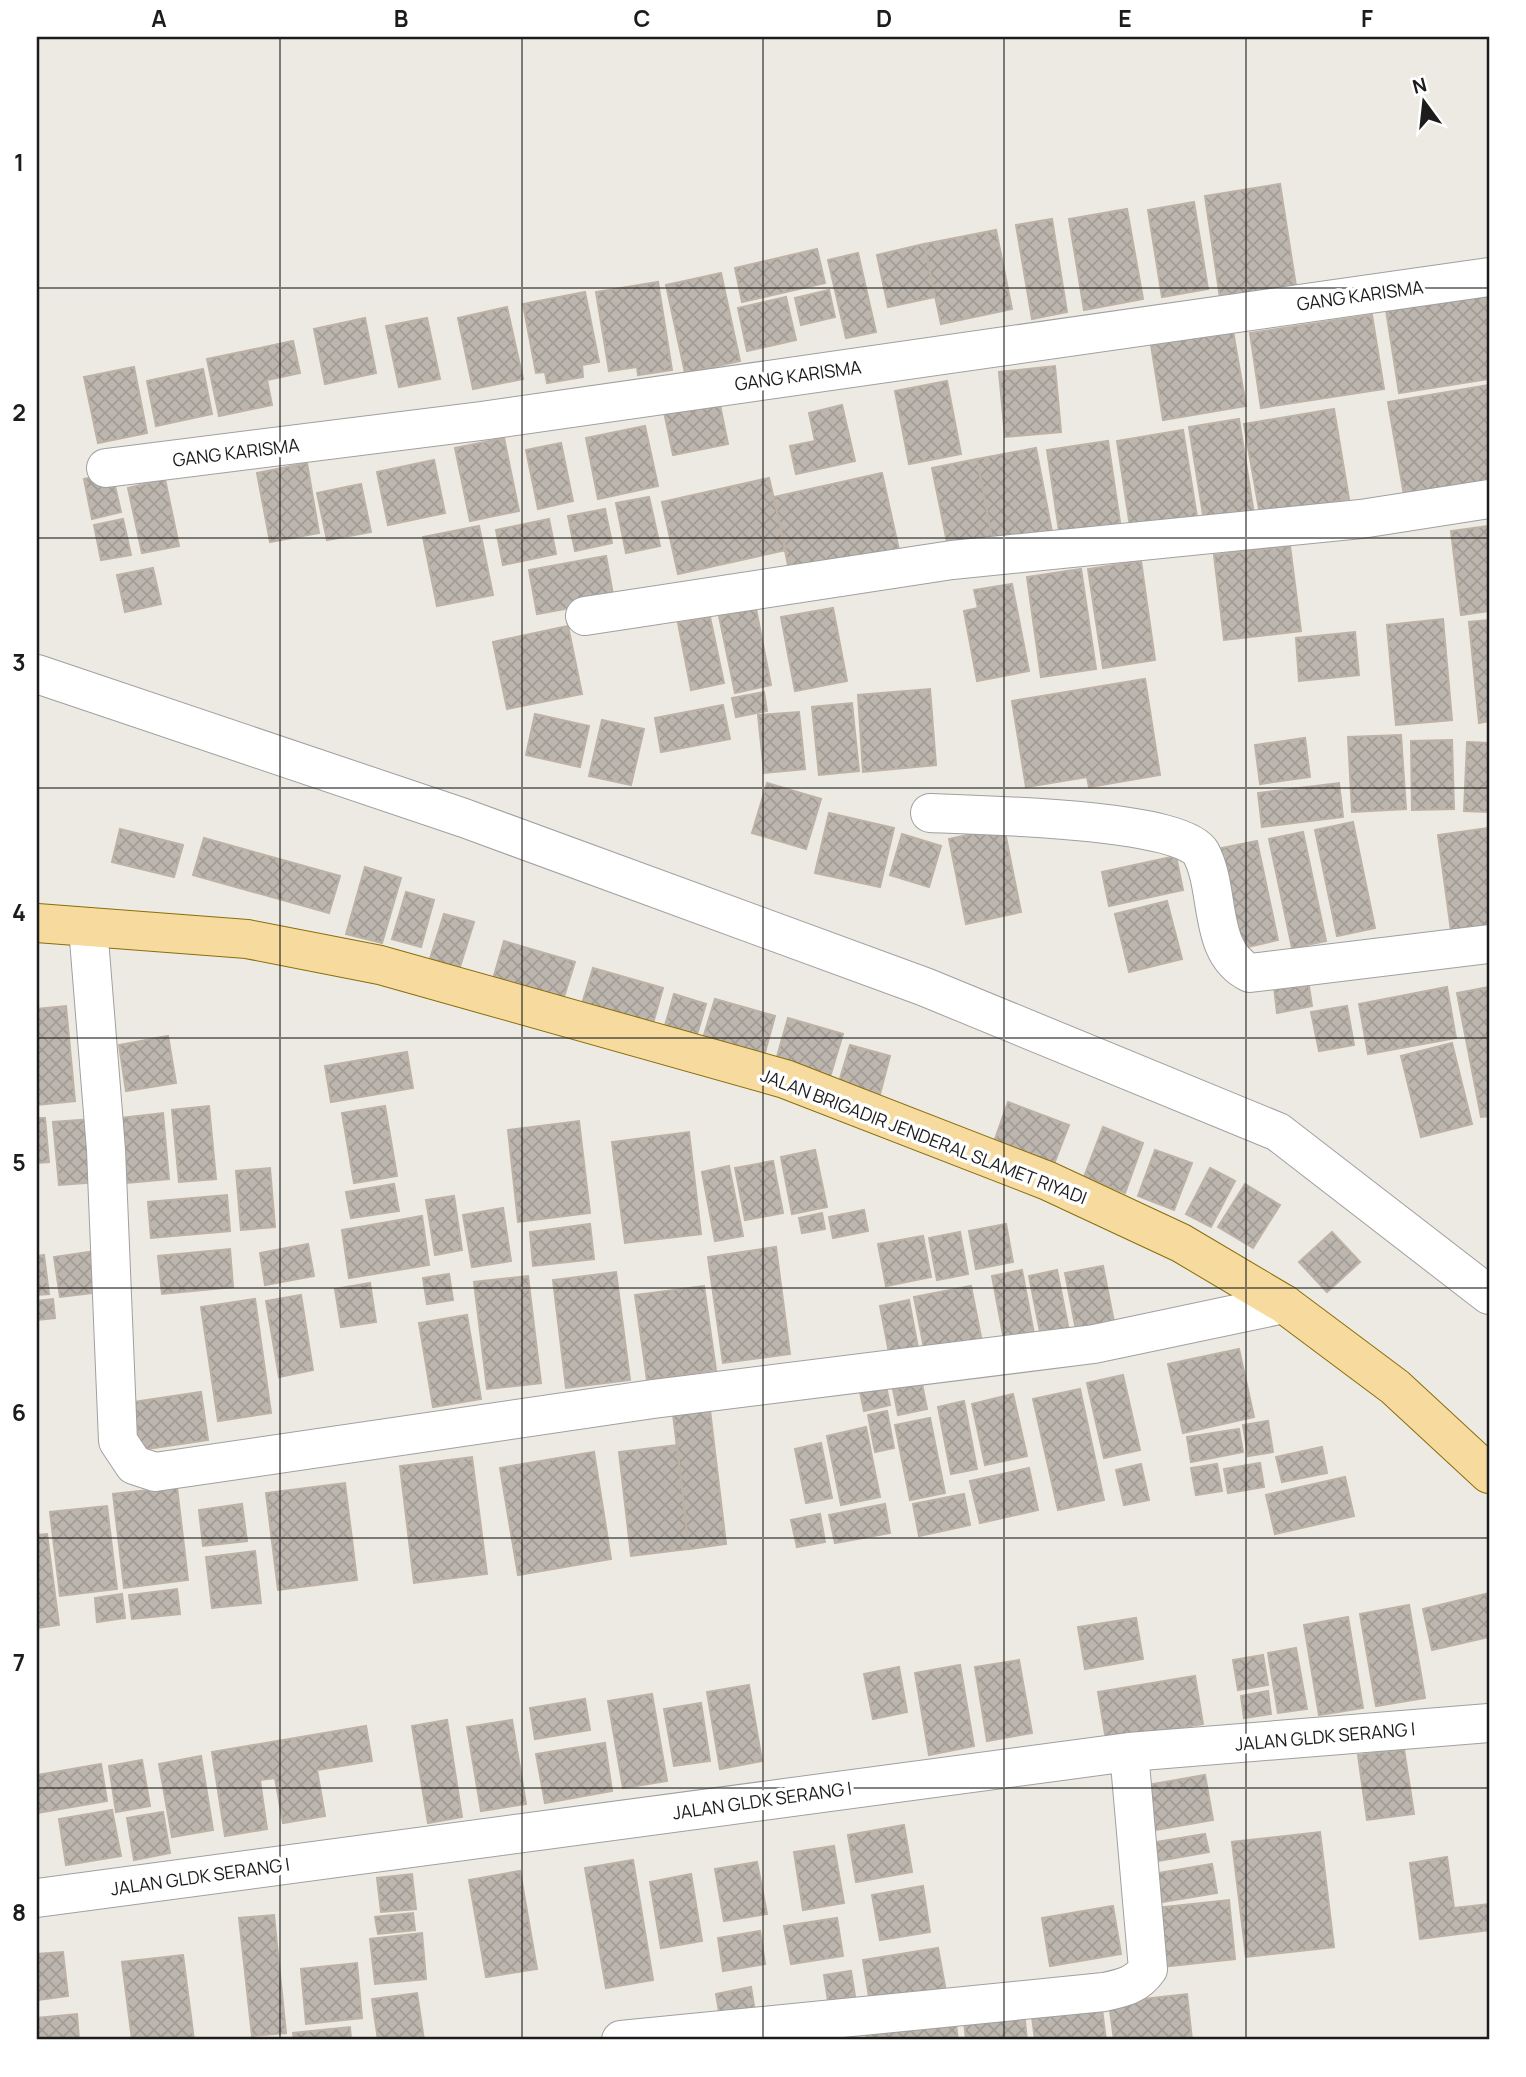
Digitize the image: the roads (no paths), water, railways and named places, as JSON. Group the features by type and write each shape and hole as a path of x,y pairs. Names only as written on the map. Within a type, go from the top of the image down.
{"main road":[{"name":"JALAN BRIGADIR JENDERAL SLAMET RIYADI","path":"37,923 247,939 380,965 785,1079 1048,1181 1181,1243 1284,1304 1395,1387 1489,1474"}],"street":[{"name":"GANG KARISMA","path":"107,468 481,421 1489,277"},
{"path":"585,617 952,560 1362,519 1489,499"},
{"path":"37,674 464,818 874,969 1278,1132 1489,1295"},
{"path":"930,813 1078,821 1184,839 1202,854 1226,950 1235,966 1250,973 1489,944"},
{"path":"88,927 106,1150 118,1441 134,1465 155,1472 653,1399 1094,1345 1284,1304"},
{"name":"JALAN GLDK SERANG I","path":"42,1897 1129,1752 1489,1723"},
{"path":"621,2040 1104,1992 1135,1983 1149,1969 1129,1752"}]}
